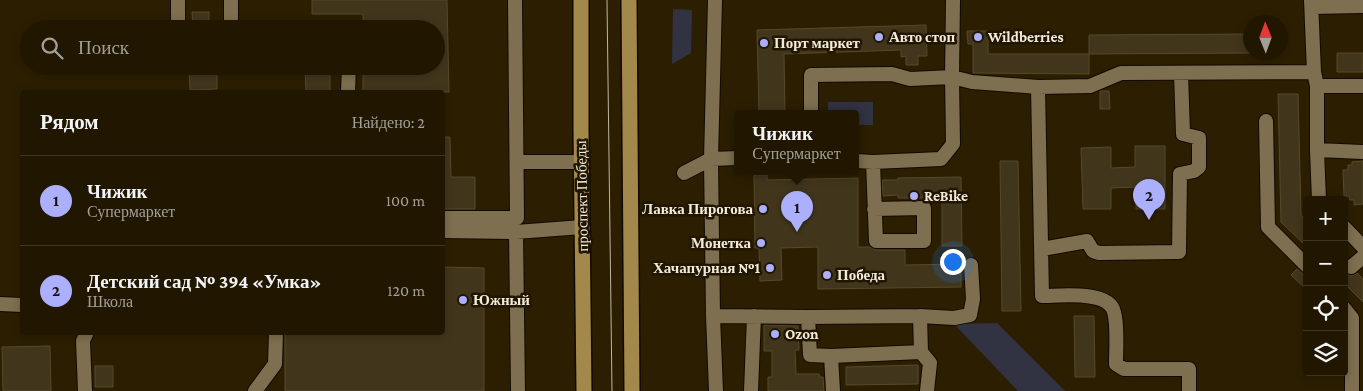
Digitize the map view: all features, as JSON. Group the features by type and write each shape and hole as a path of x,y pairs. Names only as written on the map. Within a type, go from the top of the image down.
{"main road":[{"name":"проспект Победы","path":"581,0 584,391"},
{"path":"629,0 632,391"}],"lane":[{"path":"178,0 178,20"},
{"path":"230,0 231,20"},
{"path":"445,218 517,218 516,0"},
{"path":"714,0 711,159 716,391"},
{"path":"859,161 941,159 953,144 953,0"},
{"path":"1319,196 1311,3 1363,6"},
{"path":"812,110 811,76 892,74 910,79 952,77 972,82 1038,87 1090,86 1121,74 1181,73 1315,79 1363,86"},
{"path":"1042,249 1087,241 1093,251 1099,253 1179,252 1180,174 1194,171 1199,167 1200,159 1199,138 1182,134 1181,73"},
{"path":"348,90 349,75"},
{"path":"1038,87 1042,296 1096,297 1110,304 1114,312 1116,364 1124,369 1189,369 1189,391"},
{"path":"1266,121 1268,227 1303,262"},
{"path":"1317,150 1363,152"},
{"path":"684,173 711,159 734,158"},
{"path":"517,162 582,162"},
{"path":"873,162 874,209"},
{"path":"445,231 516,232 582,226"},
{"path":"1348,231 1363,247"},
{"path":"516,232 518,391"},
{"path":"1351,267 1363,257"},
{"path":"713,316 920,316 954,318 970,315 973,300 971,265"},
{"path":"0,304 20,305"},
{"path":"1348,313 1352,318 1352,391"},
{"path":"751,391 754,316"},
{"path":"920,316 921,352 930,363 927,391"},
{"path":"808,317 810,355 831,356 921,352"},
{"path":"85,391 83,341 86,335"},
{"path":"255,391 275,364 276,335"},
{"path":"831,356 833,391"}],"shaded area":[{"path":"673,9 692,10 691,53 672,64"},
{"path":"828,102 873,102 873,125 859,125 859,110 828,110"},
{"path":"997,323 1065,391 1018,391 954,324"}],"building":[{"path":"312,0 447,0 449,92 445,92 445,90 363,90 363,75 445,75 445,20 363,20 363,14 312,14"},
{"path":"192,12 209,12 209,20 192,20"},
{"path":"926,25 927,56 918,56 918,65 906,65 906,56 901,57 901,50 784,54 785,110 759,110 757,30"},
{"path":"967,31 988,31 988,54 1089,54 1089,74 973,73 973,44 968,44"},
{"path":"1243,34 1243,53 1089,54 1089,35"},
{"path":"1337,53 1363,53 1363,72 1337,72"},
{"path":"189,75 217,75 217,89 190,90"},
{"path":"305,75 330,75 330,90 306,90"},
{"path":"1100,91 1109,91 1110,109 1100,109"},
{"path":"1278,94 1298,94 1303,243 1281,222"},
{"path":"445,137 450,137 451,177 475,177 475,209 445,209"},
{"path":"1135,146 1165,146 1165,209 1136,209 1136,187 1111,188 1111,209 1083,209 1081,148 1111,147 1111,168 1135,167"},
{"path":"1000,161 1018,161 1021,311 1002,311"},
{"path":"1363,161 1363,204 1354,205 1354,200 1350,200 1349,196 1344,196 1343,170 1348,170 1348,165 1352,165 1352,162"},
{"path":"754,175 767,175 767,180 858,178 858,247 870,247 876,250 905,250 905,265 961,264 961,287 818,289 818,247 781,248 782,280 760,281 759,248 755,248"},
{"path":"961,177 962,246 942,246 942,198 898,198 898,195 883,196 882,180"},
{"name":"Южный","path":"445,267 484,268 484,391 285,391 285,335 445,335"},
{"path":"1297,269 1303,274 1303,286 1291,275"},
{"path":"1357,273 1363,279 1363,302 1348,287 1348,274 1352,276"},
{"path":"1074,316 1094,316 1095,377 1075,377"},
{"path":"764,325 798,326 799,350 795,350 796,374 819,374 820,377 823,377 824,391 768,391 768,377 772,377 772,351 764,351"},
{"path":"50,346 51,391 3,391 2,347"},
{"path":"918,365 918,384 846,385 846,367"},
{"path":"95,366 113,366 113,387 95,387"}],"tram line":[{"path":"607,0 612,391"}],"place":[{"name":"Авто стоп","path":"879,37"},
{"name":"Wildberries","path":"978,37"},
{"name":"Порт маркет","path":"764,43"},
{"name":"ReBike","path":"914,196"},
{"name":"Лавка Пирогова","path":"763,209"},
{"name":"Детский сад № 394 «Умка»","path":"1149,220"},
{"name":"Чижик","path":"797,232"},
{"name":"Монетка","path":"761,243"},
{"name":"Хачапурная №1","path":"770,268"},
{"name":"Победа","path":"827,275"},
{"name":"Южный","path":"463,300"},
{"name":"Ozon","path":"775,334"}]}
